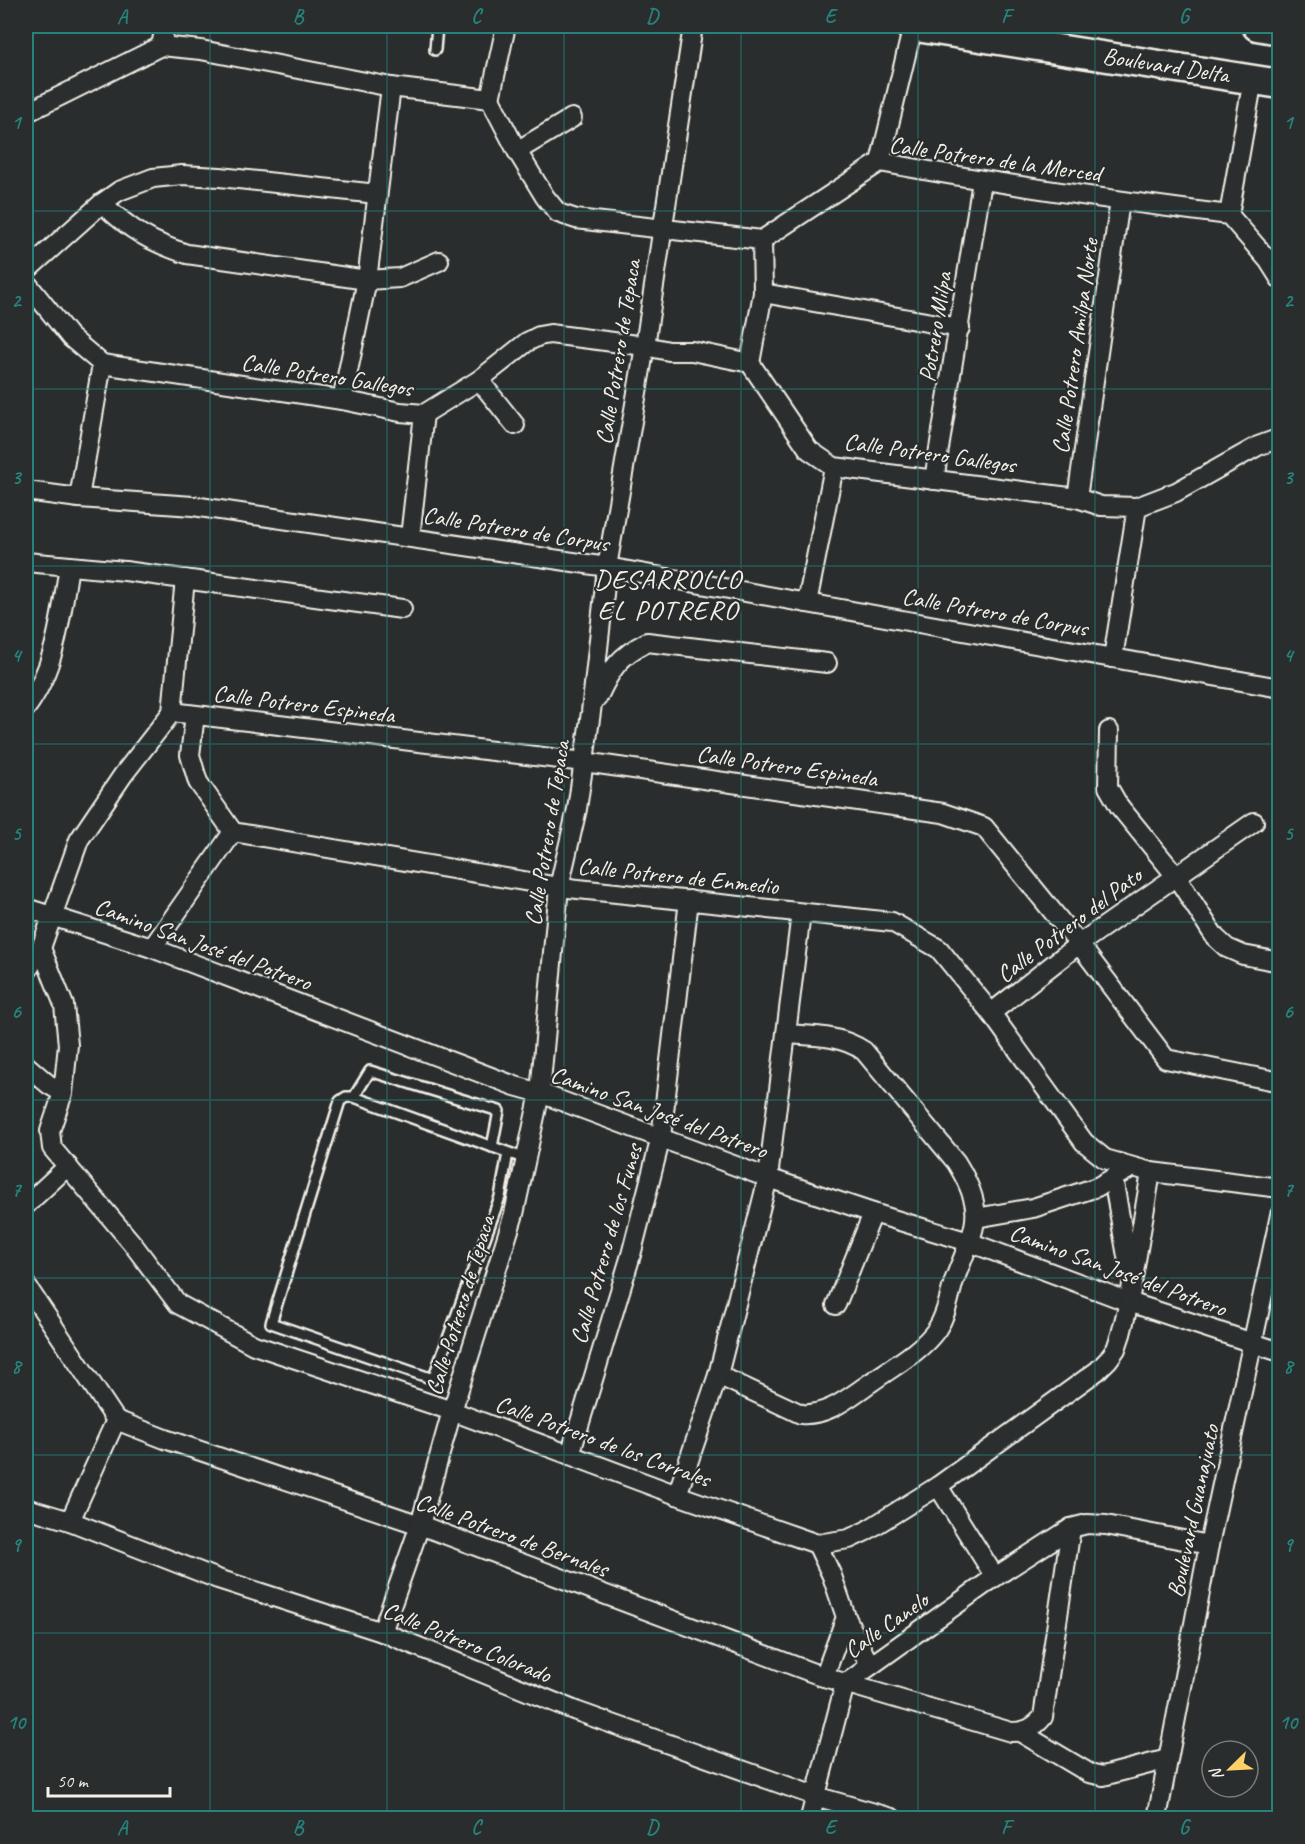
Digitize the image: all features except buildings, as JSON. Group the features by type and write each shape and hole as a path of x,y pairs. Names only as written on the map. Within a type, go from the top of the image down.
{"main road":[{"name":"Boulevard Delta","path":"911,26 1266,81"},
{"path":"1257,26 1280,30"}],"street":[{"path":"162,46 165,26"},
{"path":"506,26 490,99 545,197 558,213 576,219 762,240 763,293 750,363"},
{"name":"Calle Potrero de Tepaca","path":"382,1632 420,1525 452,1411 514,1214 540,1093 559,887 578,809 607,567 645,346 693,26"},
{"path":"880,162 911,26"},
{"path":"26,113 162,46 201,50 391,87 490,99"},
{"path":"1266,81 1229,215 1274,256 1280,279"},
{"path":"342,400 367,280 391,87"},
{"path":"517,150 573,118"},
{"name":"Calle Potrero de la Merced","path":"762,240 880,162 982,181 1229,215"},
{"path":"26,271 102,203 119,191 153,178 182,175 220,177 377,194"},
{"name":"Potrero Milpa","path":"934,480 982,181"},
{"name":"Calle Potrero Amilpa Norte","path":"1077,498 1120,201"},
{"path":"102,203 138,234 187,254 367,280 400,278 439,261"},
{"path":"26,282 32,306 102,364 79,498"},
{"path":"763,293 960,328"},
{"name":"Calle Potrero Gallegos","path":"102,364 424,414 441,406 479,380 527,342 539,336 550,334 669,351 715,354 750,363 810,450 834,467 1077,498 1101,506 1137,507 1176,492 1258,446 1280,438"},
{"path":"479,380 515,426"},
{"path":"410,537 424,414"},
{"path":"807,603 834,467"},
{"name":"Calle Potrero de Corpus","path":"26,491 79,498 193,506 607,567 1280,688"},
{"path":"1113,658 1137,507"},
{"path":"26,562 185,579 402,609"},
{"path":"26,708 51,662 69,566"},
{"path":"26,973 41,948 80,840 123,775 172,712 185,579"},
{"path":"591,712 611,670 630,650 647,642 827,663"},
{"name":"Calle Potrero Espineda","path":"172,712 584,762 943,813 965,819 984,827 1166,1059 1280,1082"},
{"path":"152,948 233,832 198,782 189,755 195,715"},
{"path":"1109,731 1108,787 1119,806 1176,876 1215,937 1227,948 1243,955 1280,962"},
{"name":"Calle Potrero del Pato","path":"992,1013 1078,944 1254,822"},
{"name":"Calle Potrero de Enmedio","path":"233,832 559,887 892,922 939,950 992,1013 1084,1142 1105,1160 1151,1172 1280,1188"},
{"name":"Calle Potrero de los Funes","path":"570,1455 631,1255 660,1137 688,900"},
{"name":"Camino San José del Potrero","path":"26,908 152,948 515,1086 540,1093 768,1178 873,1214 1131,1294 1280,1352"},
{"path":"677,1495 718,1375 768,1178 801,913"},
{"path":"26,1065 48,1084 63,1093 68,1045 64,1005 41,948"},
{"path":"718,1375 801,1414 821,1413 836,1406 917,1349 938,1328 946,1311 976,1218 976,1204 968,1182 956,1161 864,1051 852,1042 836,1038 786,1034"},
{"name":"Calle Potrero de los Corrales","path":"63,1093 50,1131 52,1148 132,1243 178,1304 254,1345 452,1411 677,1495 818,1544 849,1539 938,1486 1096,1371 1116,1349 1131,1294"},
{"path":"26,1205 68,1166"},
{"path":"976,1218 1033,1208 1097,1187 1131,1168"},
{"path":"1131,1294 1151,1172"},
{"path":"1113,1178 1131,1294"},
{"path":"836,1305 873,1214"},
{"name":"Boulevard Guanajuato","path":"1157,1818 1209,1545 1252,1343 1272,1285 1280,1215"},
{"path":"26,1285 116,1420 70,1521"},
{"name":"Calle Potrero de Bernales","path":"116,1420 165,1439 420,1525 824,1677 1011,1732 1020,1732 1089,1773 1103,1776 1168,1759"},
{"path":"938,1486 994,1577"},
{"name":"Calle Potrero Colorado","path":"26,1508 70,1521 218,1579 382,1632 576,1712 815,1796 892,1818"},
{"name":"Calle Canelo","path":"810,1818 845,1684 994,1577 1071,1528 1088,1524 1106,1525 1209,1545"},
{"path":"1020,1732 1036,1725 1042,1717 1071,1528"},
{"path":"818,1544 846,1617 870,1666"},
{"path":"824,1677 846,1617"}],"lane":[{"path":"435,50 437,26"},
{"path":"354,1097 370,1071 499,1111 492,1147"},
{"path":"508,1153 500,1197 433,1378 271,1323 340,1101 346,1097 354,1097 526,1159"}],"district":[{"name":"DESARROLLO EL POTRERO","path":"668,594"}]}
